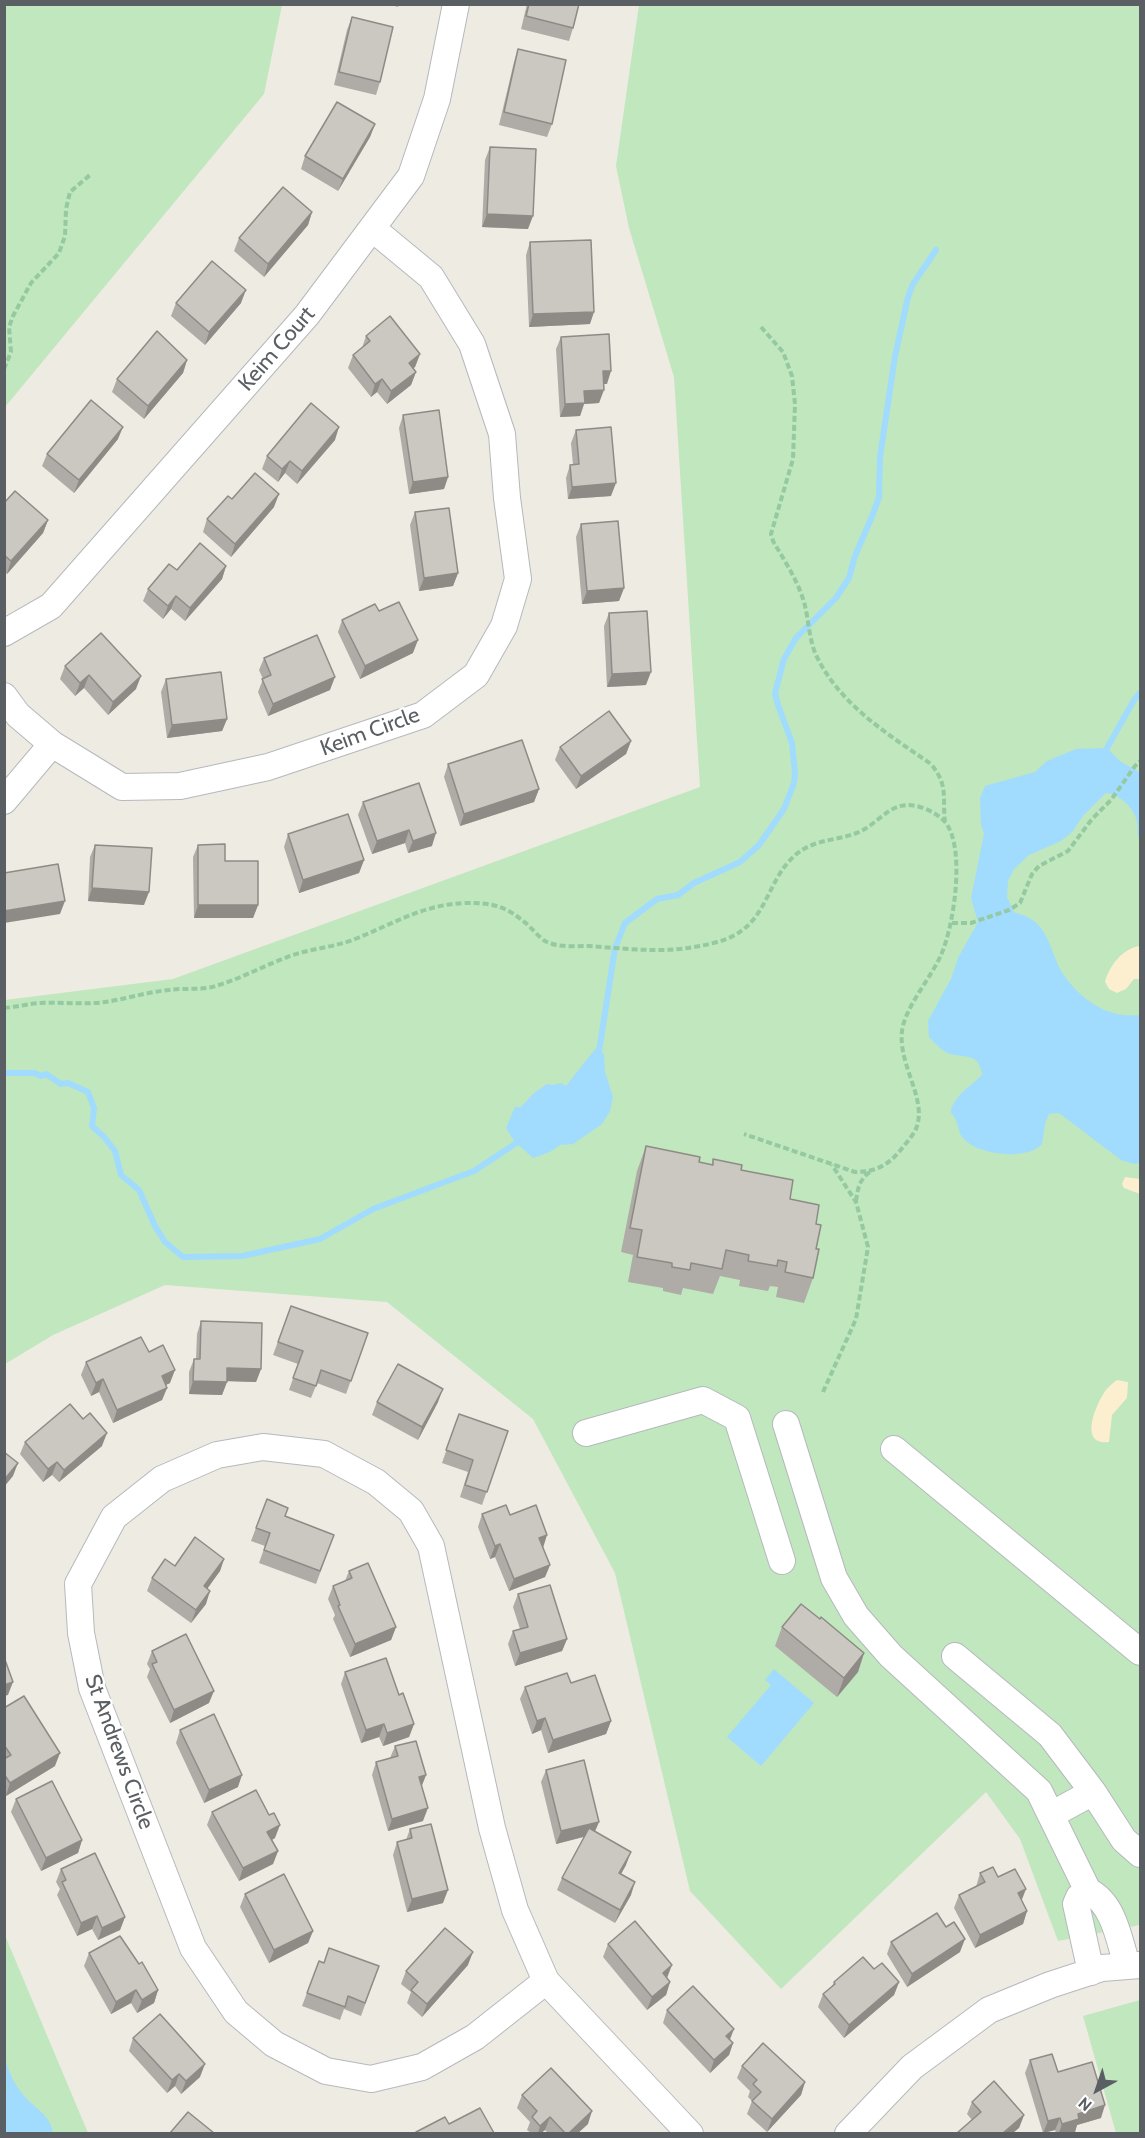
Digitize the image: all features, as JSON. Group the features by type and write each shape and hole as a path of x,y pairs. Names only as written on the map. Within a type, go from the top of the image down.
{"street":[{"name":"Keim Court","path":"4,633 51,606 307,315 373,229 411,176 436,99 456,4"},
{"name":"Keim Circle","path":"4,696 18,715 52,744 122,787 180,786 268,768 423,715 476,675 504,626 518,579 501,434 472,344 431,277 373,229"},
{"path":"4,801 52,744"},
{"path":"586,1433 703,1400 737,1418 782,1562"},
{"path":"786,1424 834,1578 856,1616 891,1656 1039,1791 1088,1892 1099,1896 1107,1905 1134,1965 1091,1972 1050,1985 989,2010 912,2067 848,2133"},
{"name":"St Andrews Circle","path":"546,1982 475,2037 422,2067 371,2079 326,2072 274,2044 236,2012 193,1948 92,1688 81,1633 78,1584 114,1517 162,1479 217,1455 263,1447 324,1454 376,1482 411,1511 430,1546 492,1828 515,1910 546,1982 690,2133"},
{"path":"894,1449 1140,1652"},
{"path":"955,1656 1050,1735 1093,1792 1124,1840 1140,1854"},
{"path":"1052,1815 1093,1792"},
{"path":"1088,1892 1079,1897 1076,1904 1091,1972"}],"path":[{"path":"4,369 11,352 9,327 13,316 31,283 59,253 65,236 66,209 70,192 90,175"},
{"path":"761,327 783,352 792,376 795,404 793,459 771,534 773,541 795,578 804,601 817,657 831,680 870,722 931,764 938,772 945,792 943,808 945,822 955,847 952,923 941,954 926,984 911,1006 902,1030 904,1061 920,1112 915,1131 897,1156 862,1178 856,1202"},
{"path":"952,923 971,923 1009,910 1020,903 1032,874 1039,866 1068,851 1140,761"},
{"path":"4,1008 38,1004 102,1003 166,990 210,987 298,953 353,940 417,911 461,903 501,906 518,916 545,941 568,947 637,951 680,950 721,941 738,933 760,913 784,868 801,851 824,840 861,832 893,808 904,804 928,810 945,822"},
{"path":"744,1134 855,1172 870,1172"},
{"path":"823,1392 856,1319 868,1247 856,1202 832,1165"}],"green space":[{"path":"5,4 282,5 264,94 5,407"},
{"path":"639,5 1140,5 1140,1925 1058,1941 1020,1839 986,1792 781,1989 690,1891 615,1573 533,1419 387,1302 165,1285 53,1335 5,1364 5,1000 173,979 700,787 674,377 629,228 616,166"},
{"path":"4,1933 88,2133 5,2133"},
{"path":"1140,2000 1140,2133 1116,2133 1083,2016"}],"sand":[{"path":"1140,946 1140,979 1134,979 1126,989 1117,993 1109,989 1105,982 1113,964 1128,950"},
{"path":"1125,1177 1140,1179 1140,1194 1124,1188 1122,1184"},
{"path":"1117,1380 1128,1382 1127,1398 1112,1415 1109,1442 1099,1441 1094,1437 1092,1422 1106,1390"}],"water":[{"path":"1107,748 1121,762 1140,772 1140,842 1137,821 1131,809 1120,798 1106,793 1082,817 1073,831 1061,841 1029,855 1014,869 1008,881 1007,897 1014,912 1030,919 1042,930 1060,969 1078,992 1106,1011 1140,1015 1140,1163 1134,1164 1121,1160 1059,1113 1049,1114 1042,1144 1035,1149 1014,1154 990,1152 970,1144 963,1138 951,1113 958,1097 982,1075 978,1062 970,1057 948,1053 938,1046 929,1037 928,1021 978,922 971,898 984,834 981,824 980,798 985,786 1035,772 1047,761 1076,749"},
{"path":"596,1048 604,1054 605,1072 613,1097 610,1111 602,1124 573,1144 560,1145 550,1152 533,1158 514,1141 506,1128 515,1107 521,1107 534,1093 547,1084 561,1083 566,1086"},
{"path":"774,1669 814,1703 761,1766 727,1737 771,1685 765,1680"},
{"path":"4,2055 18,2087 46,2117 53,2133 5,2133"}],"building":[{"path":"529,4 579,4 573,28 526,16"},
{"path":"352,17 393,27 380,82 339,72"},
{"path":"518,49 566,60 552,124 504,112"},
{"path":"337,102 375,124 343,179 305,156"},
{"path":"490,147 536,149 533,216 487,214"},
{"path":"283,187 312,212 268,264 239,238"},
{"path":"591,240 594,312 533,314 530,242"},
{"path":"212,261 246,290 209,332 176,303"},
{"path":"390,316 420,354 409,363 416,372 391,391 382,379 375,384 353,355 370,341 366,336"},
{"path":"157,331 187,360 148,406 117,379"},
{"path":"609,334 611,371 603,371 604,390 584,391 585,403 565,404 561,337"},
{"path":"91,400 123,427 79,480 47,454"},
{"path":"311,403 339,427 302,471 290,461 282,469 267,456"},
{"path":"439,410 448,477 413,482 403,415"},
{"path":"611,427 616,483 572,487 570,465 579,464 576,430"},
{"path":"255,473 279,494 235,544 207,519 228,496 232,499"},
{"path":"15,491 48,520 11,561 4,555 4,503"},
{"path":"449,508 458,573 424,578 415,512"},
{"path":"618,521 624,588 587,591 581,524"},
{"path":"200,543 226,566 190,608 176,596 168,606 148,589 169,564 177,570"},
{"path":"399,602 418,640 365,666 342,620 375,604 379,611"},
{"path":"647,611 651,672 612,674 609,613"},
{"path":"101,633 141,676 113,702 89,675 80,683 65,666"},
{"path":"317,635 335,677 273,704 262,679 271,675 264,658"},
{"path":"221,672 227,719 172,725 166,679"},
{"path":"609,711 631,741 581,776 560,747"},
{"path":"522,740 539,789 464,814 448,764"},
{"path":"419,783 436,833 413,841 409,830 377,841 363,802"},
{"path":"348,814 364,860 303,880 288,834"},
{"path":"225,844 225,861 258,861 258,905 198,905 198,845"},
{"path":"95,845 152,848 149,892 92,888"},
{"path":"58,864 65,901 4,911 4,873"},
{"path":"646,1146 700,1157 699,1162 713,1165 713,1159 742,1165 741,1170 793,1180 790,1199 819,1205 816,1224 821,1225 813,1278 785,1272 787,1262 778,1260 777,1266 748,1261 749,1255 726,1250 722,1269 691,1263 690,1270 672,1267 672,1263 637,1257 642,1230 630,1228"},
{"path":"291,1306 368,1333 351,1381 321,1370 316,1386 293,1378 303,1351 278,1342"},
{"path":"201,1321 262,1323 261,1369 227,1368 227,1382 193,1381 194,1359 200,1359"},
{"path":"141,1337 149,1352 163,1345 175,1370 162,1376 167,1388 117,1410 103,1379 96,1383 86,1362"},
{"path":"398,1364 443,1389 422,1427 377,1402"},
{"path":"70,1404 83,1419 90,1413 107,1433 64,1470 57,1462 48,1469 25,1442"},
{"path":"459,1414 508,1431 487,1492 465,1485 473,1460 446,1450"},
{"path":"4,1452 18,1463 4,1480"},
{"path":"267,1499 288,1508 285,1516 334,1535 320,1571 264,1550 270,1533 256,1528"},
{"path":"506,1505 510,1515 536,1505 547,1535 539,1538 550,1565 514,1579 500,1544 495,1546 482,1514"},
{"path":"195,1537 224,1559 204,1586 210,1591 196,1610 152,1578 165,1559 175,1566"},
{"path":"368,1563 396,1627 355,1644 338,1606 340,1605 333,1586 352,1578 349,1571"},
{"path":"550,1585 567,1639 520,1653 513,1631 528,1627 518,1594"},
{"path":"801,1604 820,1619 821,1617 864,1653 844,1678 782,1627"},
{"path":"186,1634 214,1691 174,1710 152,1664 157,1662 152,1651"},
{"path":"4,1657 13,1682 4,1685"},
{"path":"386,1658 399,1695 403,1693 414,1724 387,1733 384,1724 366,1730 345,1672"},
{"path":"567,1673 571,1683 595,1675 611,1721 553,1740 545,1718 537,1721 525,1687"},
{"path":"24,1696 60,1753 10,1783 4,1774 4,1759 11,1755 4,1745 4,1708"},
{"path":"214,1714 242,1775 209,1790 180,1730"},
{"path":"416,1741 426,1775 419,1777 428,1808 392,1819 376,1762 398,1756 395,1746"},
{"path":"584,1760 599,1822 561,1831 546,1770"},
{"path":"52,1781 82,1840 46,1858 16,1799"},
{"path":"256,1790 269,1815 274,1813 280,1825 267,1832 278,1851 243,1868 212,1812"},
{"path":"431,1824 448,1890 412,1899 397,1842 412,1838 410,1829"},
{"path":"589,1828 631,1852 619,1873 635,1882 620,1910 562,1878"},
{"path":"95,1853 125,1917 102,1928 97,1916 81,1923 62,1882 66,1880 61,1869"},
{"path":"993,1867 998,1877 1015,1869 1026,1889 1018,1893 1027,1911 980,1935 959,1895 985,1882 980,1873"},
{"path":"284,1874 313,1931 274,1950 245,1894"},
{"path":"937,1913 946,1927 954,1922 965,1939 912,1974 891,1942"},
{"path":"635,1921 672,1965 663,1973 670,1982 652,1997 608,1944"},
{"path":"445,1928 473,1952 427,2004 411,1990 418,1982 406,1971"},
{"path":"120,1936 139,1964 142,1962 158,1990 142,2000 136,1990 116,2002 89,1953"},
{"path":"329,1948 379,1966 365,2003 348,1996 345,2007 307,1993 319,1961 324,1963"},
{"path":"863,1957 874,1969 882,1963 899,1982 849,2025 823,1994"},
{"path":"693,1986 734,2029 726,2036 733,2043 714,2060 667,2010"},
{"path":"160,2014 205,2064 186,2081 179,2074 172,2080 133,2038"},
{"path":"763,2043 805,2082 772,2119 752,2101 761,2092 753,2084 757,2080 742,2066"},
{"path":"1052,2054 1058,2072 1092,2062 1105,2105 1078,2114 1079,2119 1062,2124 1060,2118 1048,2121 1030,2060"},
{"path":"551,2068 592,2111 569,2133 565,2133 550,2117 540,2126 532,2117 537,2111 522,2095"},
{"path":"994,2081 1024,2115 1003,2133 957,2133 981,2112 972,2102"},
{"path":"480,2108 494,2133 416,2133 445,2117 449,2124"},
{"path":"188,2112 214,2133 170,2133"}],"waterway":[{"path":"598,1058 615,948 625,923 657,899 678,895 694,883 740,862 759,845 784,809 794,783 795,773 792,743 775,693 784,659 796,638 836,598 849,578 855,556 873,514 879,497 880,457 895,356 908,297 913,284 936,250"},
{"path":"1107,748 1140,693"},
{"path":"4,1073 34,1073 41,1076 46,1074 61,1084 68,1083 88,1092 94,1108 92,1126 115,1151 121,1175 139,1190 165,1242 183,1257 242,1256 320,1239 373,1209 474,1171 521,1140"}]}
